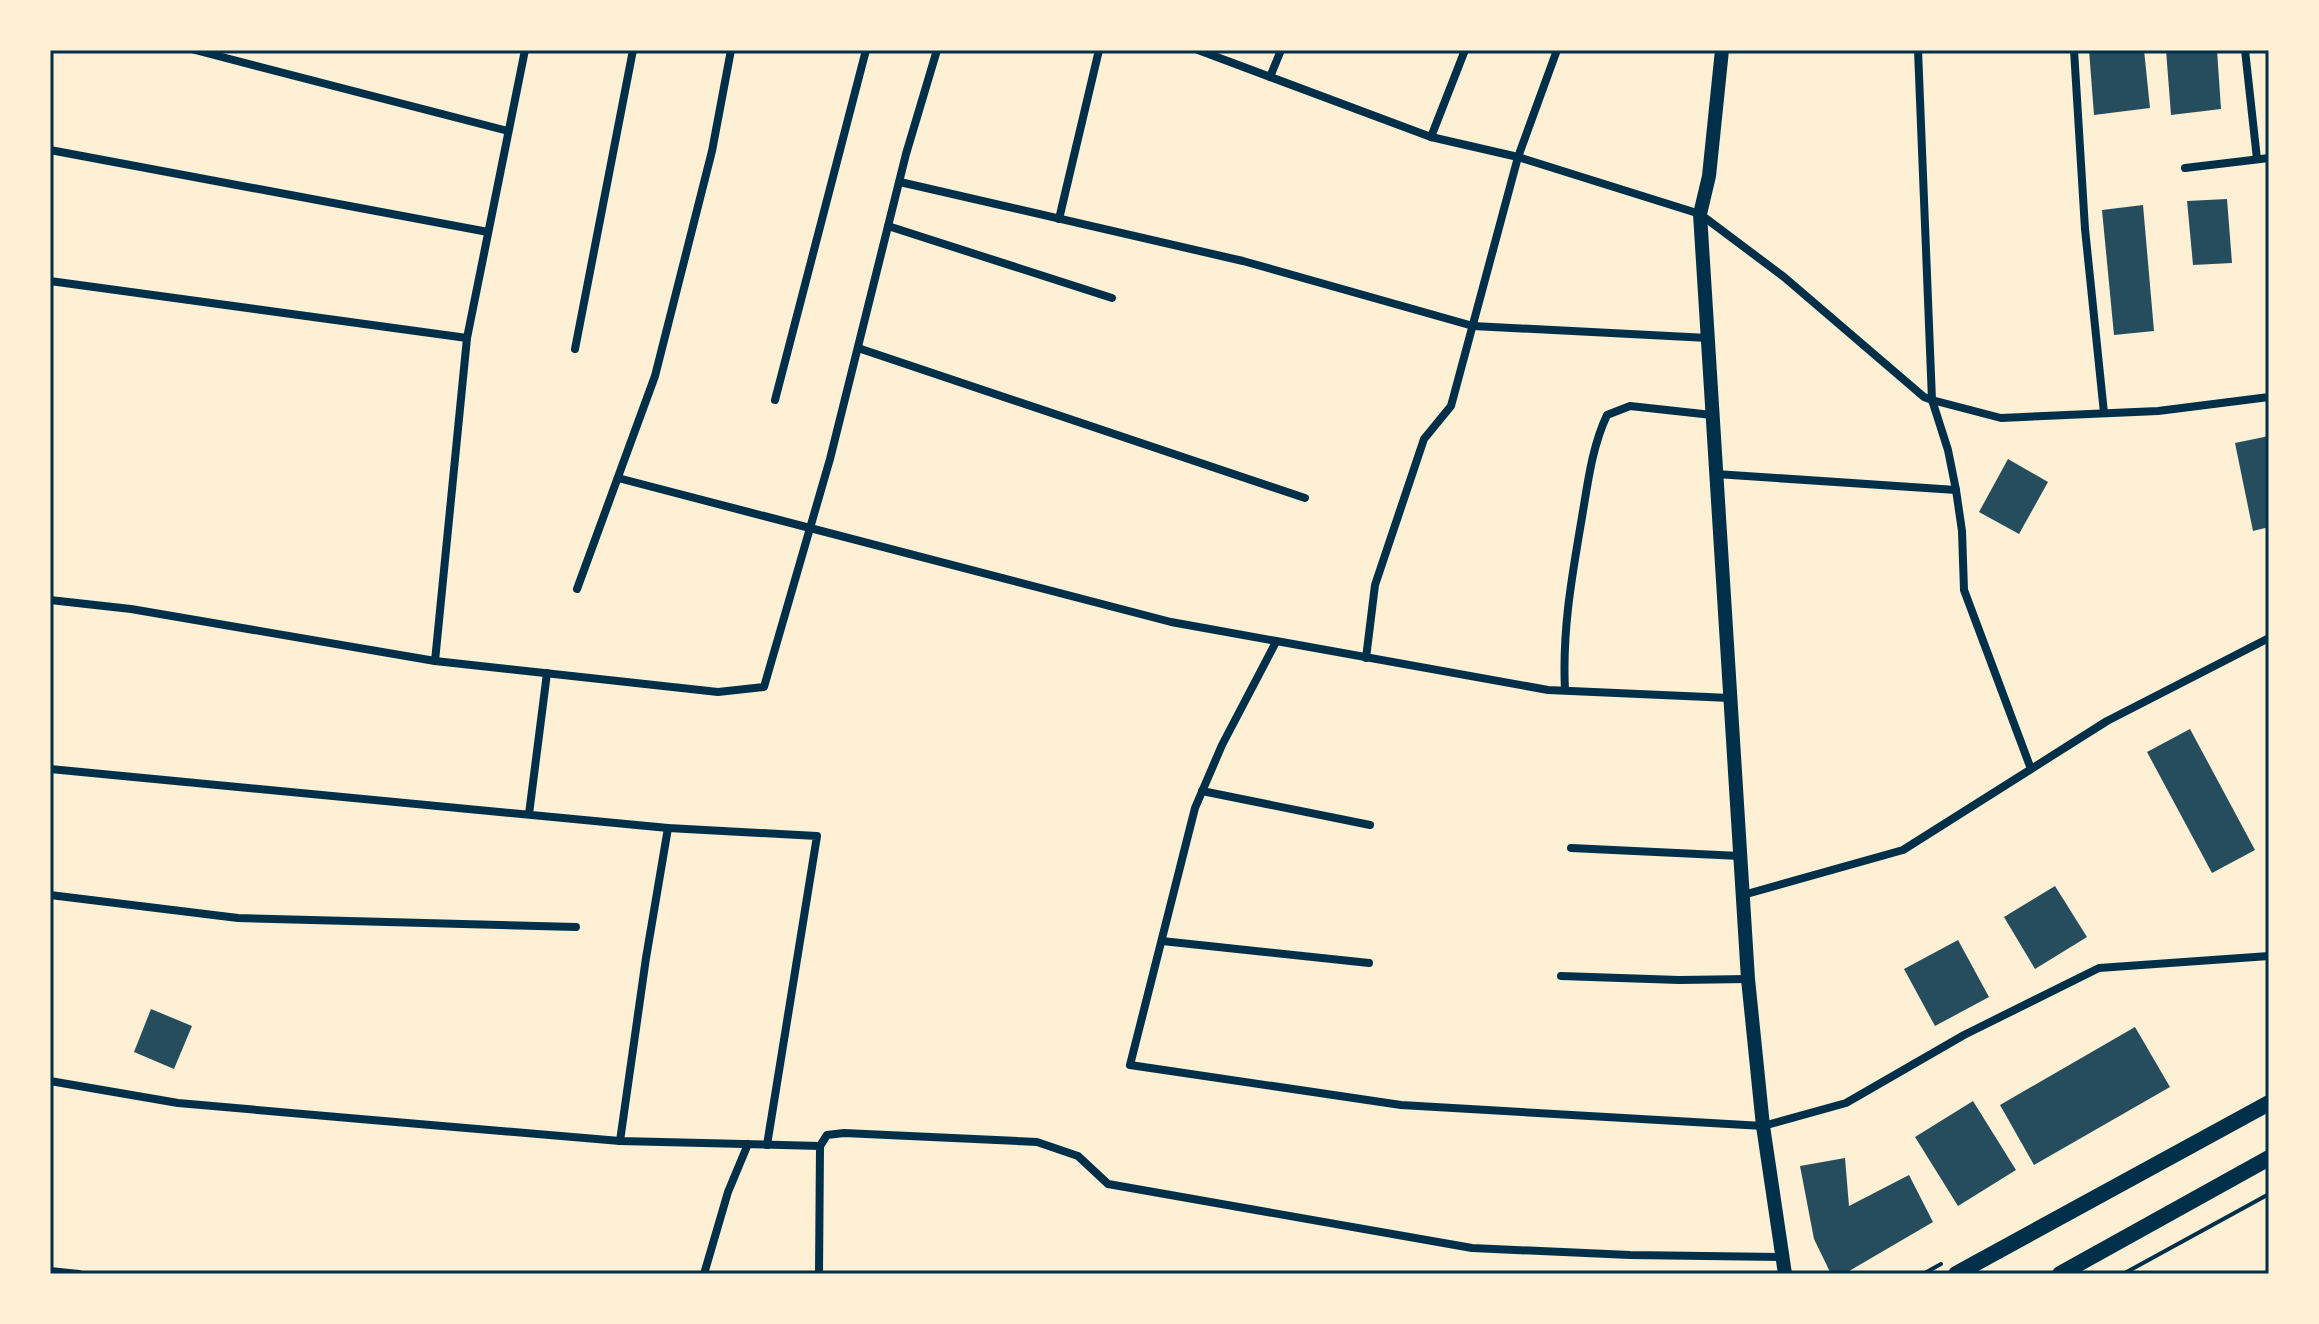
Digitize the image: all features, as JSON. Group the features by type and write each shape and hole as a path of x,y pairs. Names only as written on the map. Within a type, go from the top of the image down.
{"main road":[{"path":"1956,1274 2269,1103"},
{"path":"2060,1274 2269,1158"}],"street":[{"path":"195,50 508,131"},
{"path":"435,661 467,338 525,50"},
{"path":"575,349 633,50"},
{"path":"577,589 655,376 712,151 731,50"},
{"path":"775,400 866,50"},
{"path":"50,600 131,609 435,661 718,692 764,687 810,530 937,50"},
{"path":"1059,219 1099,50"},
{"path":"1198,50 1431,137 1518,157 1700,214 1784,277 1924,397 1932,400 2001,418 2158,411 2269,397"},
{"path":"1270,77 1281,50"},
{"path":"1431,137 1465,50"},
{"path":"1366,658 1375,585 1424,439 1451,406 1518,157 1557,50"},
{"path":"1722,50 1709,176 1700,214 1748,979 1763,1126 1785,1274"},
{"path":"1918,50 1932,400 1948,450 1956,490 1962,531 1964,590 2031,769"},
{"path":"2074,50 2085,229 2104,413"},
{"path":"2245,50 2257,159"},
{"path":"50,150 488,232"},
{"path":"2185,168 2269,158"},
{"path":"900,182 1243,261 1473,326 1708,338"},
{"path":"888,226 1112,298"},
{"path":"50,281 467,338"},
{"path":"858,348 1305,498"},
{"path":"1565,690 1563,645 1568,595 1595,440 1607,415 1630,406 1712,415"},
{"path":"1716,474 1956,490"},
{"path":"618,478 1171,622 1548,690 1730,698"},
{"path":"1743,895 1903,850 2107,721 2269,638"},
{"path":"1276,642 1222,745 1195,808 1130,1065 1401,1105 1763,1126 1846,1103 1964,1035 2099,968 2269,956"},
{"path":"529,814 547,673"},
{"path":"50,769 668,828 817,836 767,1145"},
{"path":"1202,791 1370,825"},
{"path":"620,1141 668,828"},
{"path":"1571,848 1740,856"},
{"path":"50,895 238,918 576,927"},
{"path":"1162,941 1369,963"},
{"path":"1561,976 1748,979"},
{"path":"50,1081 178,1103 620,1141 820,1146"},
{"path":"819,1274 820,1146 827,1135 844,1133 1037,1142 1078,1156 1108,1184 1472,1248 1630,1255 1782,1257"},
{"path":"704,1274 728,1192 748,1144"},
{"path":"50,1271 79,1274"}],"path":[{"path":"2123,1274 2269,1194"}],"building":[{"path":"2089,50 2144,50 2150,108 2094,115"},
{"path":"2166,50 2217,50 2221,109 2171,115"},
{"path":"2227,199 2232,263 2193,265 2187,201"},
{"path":"2143,205 2154,331 2114,335 2102,210"},
{"path":"2269,436 2269,527 2253,531 2235,443"},
{"path":"2008,459 2048,482 2019,534 1979,512"},
{"path":"2190,729 2255,850 2212,873 2147,752"},
{"path":"2055,886 2087,937 2035,969 2004,917"},
{"path":"1958,940 1989,997 1935,1026 1904,969"},
{"path":"151,1009 192,1026 174,1069 134,1052"},
{"path":"2135,1027 2170,1087 2034,1165 2000,1105"},
{"path":"1973,1101 2016,1170 1958,1206 1915,1137"},
{"path":"1845,1158 1849,1206 1909,1175 1933,1222 1844,1274 1831,1274 1814,1239 1800,1166"}]}
